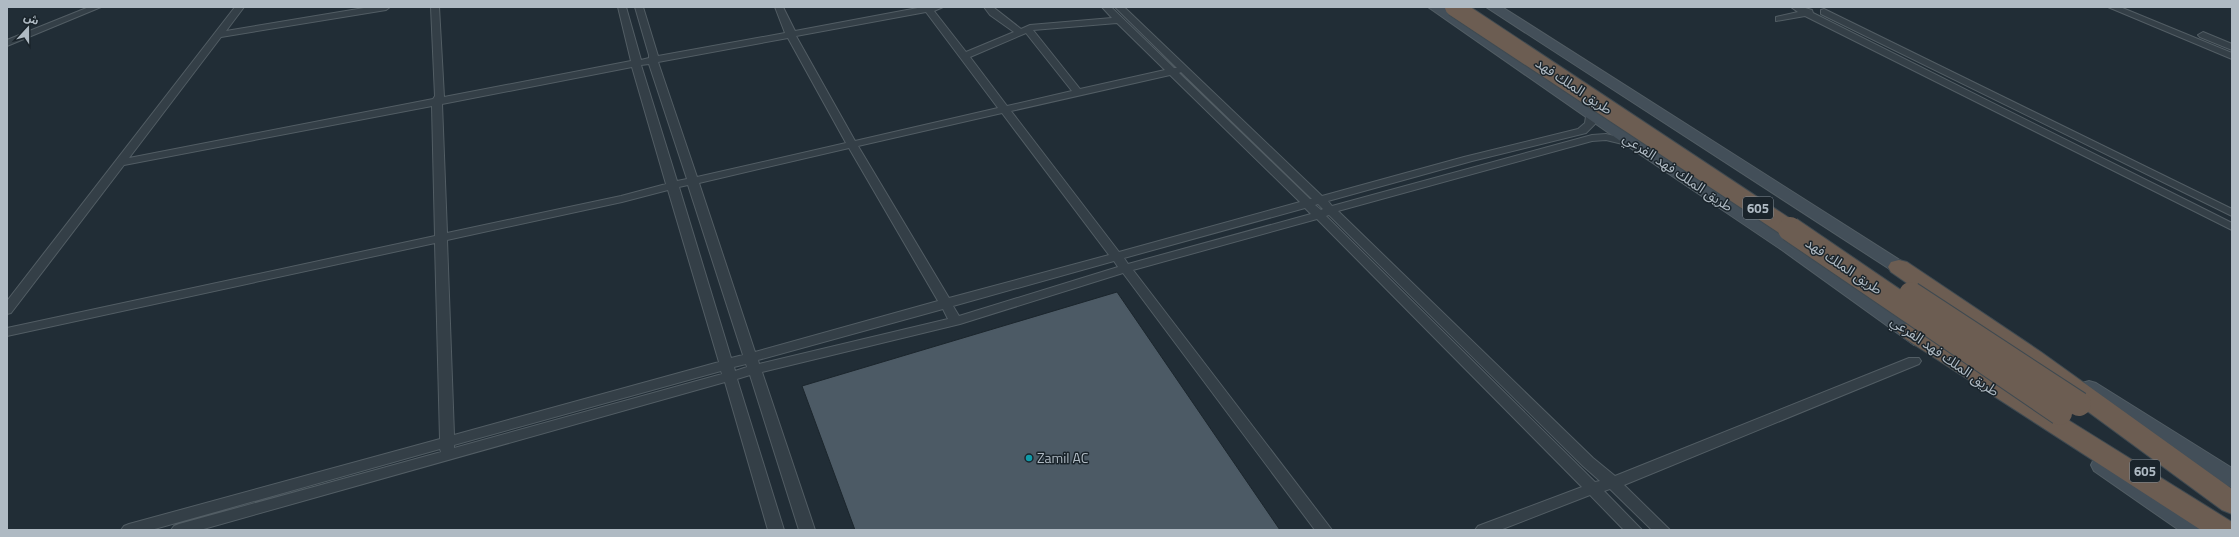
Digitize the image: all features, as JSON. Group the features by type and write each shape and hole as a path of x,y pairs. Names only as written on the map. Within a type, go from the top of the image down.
{"highway":[{"name":"طريق الملك فهد","path":"1454,7 1814,246 2070,408 2232,504"},
{"name":"طريق الملك فهد","path":"1474,7 2070,408 2230,530"},
{"path":"1899,267 2039,363 2232,504"},
{"path":"1909,332 2222,530"}],"main road":[{"path":"1435,7 1530,62 1552,67 1566,64 1567,62 1563,58 1498,10"},
{"name":"طريق الملك فهد الفرعي","path":"1435,7 1592,112 1635,144 1788,246 1909,332 2196,530"},
{"path":"1498,10 2232,479"}],"street":[{"path":"7,43 97,7"},
{"path":"7,310 240,7"},
{"path":"219,35 386,7"},
{"path":"435,7 443,236 447,455"},
{"path":"622,7 636,61 776,530"},
{"path":"638,7 751,364 807,530"},
{"path":"779,7 790,32 852,145 956,321"},
{"path":"790,32 914,7"},
{"path":"988,7 993,13 1025,30"},
{"path":"998,7 1025,30 1079,94"},
{"path":"1106,7 1119,20 1178,70"},
{"path":"1119,7 1178,70 1314,202 1588,462 1613,483 1662,530"},
{"path":"1794,7 1813,10 2232,213"},
{"path":"2112,7 2232,56"},
{"path":"2133,7 2232,47"},
{"path":"123,160 653,57 931,8 964,56 1118,256 1324,530"},
{"path":"1779,19 1813,10 2232,226"},
{"path":"964,56 1025,30 1119,20"},
{"path":"7,332 443,236 622,199 674,185 1079,94 1178,70"},
{"path":"179,530 447,455 946,304 1468,159 1582,131 1590,124 1592,112"},
{"path":"751,364 956,321 1127,268 1237,238 1479,168 1592,138 1606,137 1635,144"},
{"path":"1468,159 1479,168"},
{"path":"1325,212 1634,530"},
{"path":"1226,226 1237,238"},
{"path":"1483,530 1594,488 1613,483 1914,362"},
{"path":"129,530 447,442 728,371"}],"building":[{"name":"Zamil AC","path":"1117,292 1280,530 855,530 802,386"}],"place":[{"name":"Zamil AC","path":"1029,458"}]}
